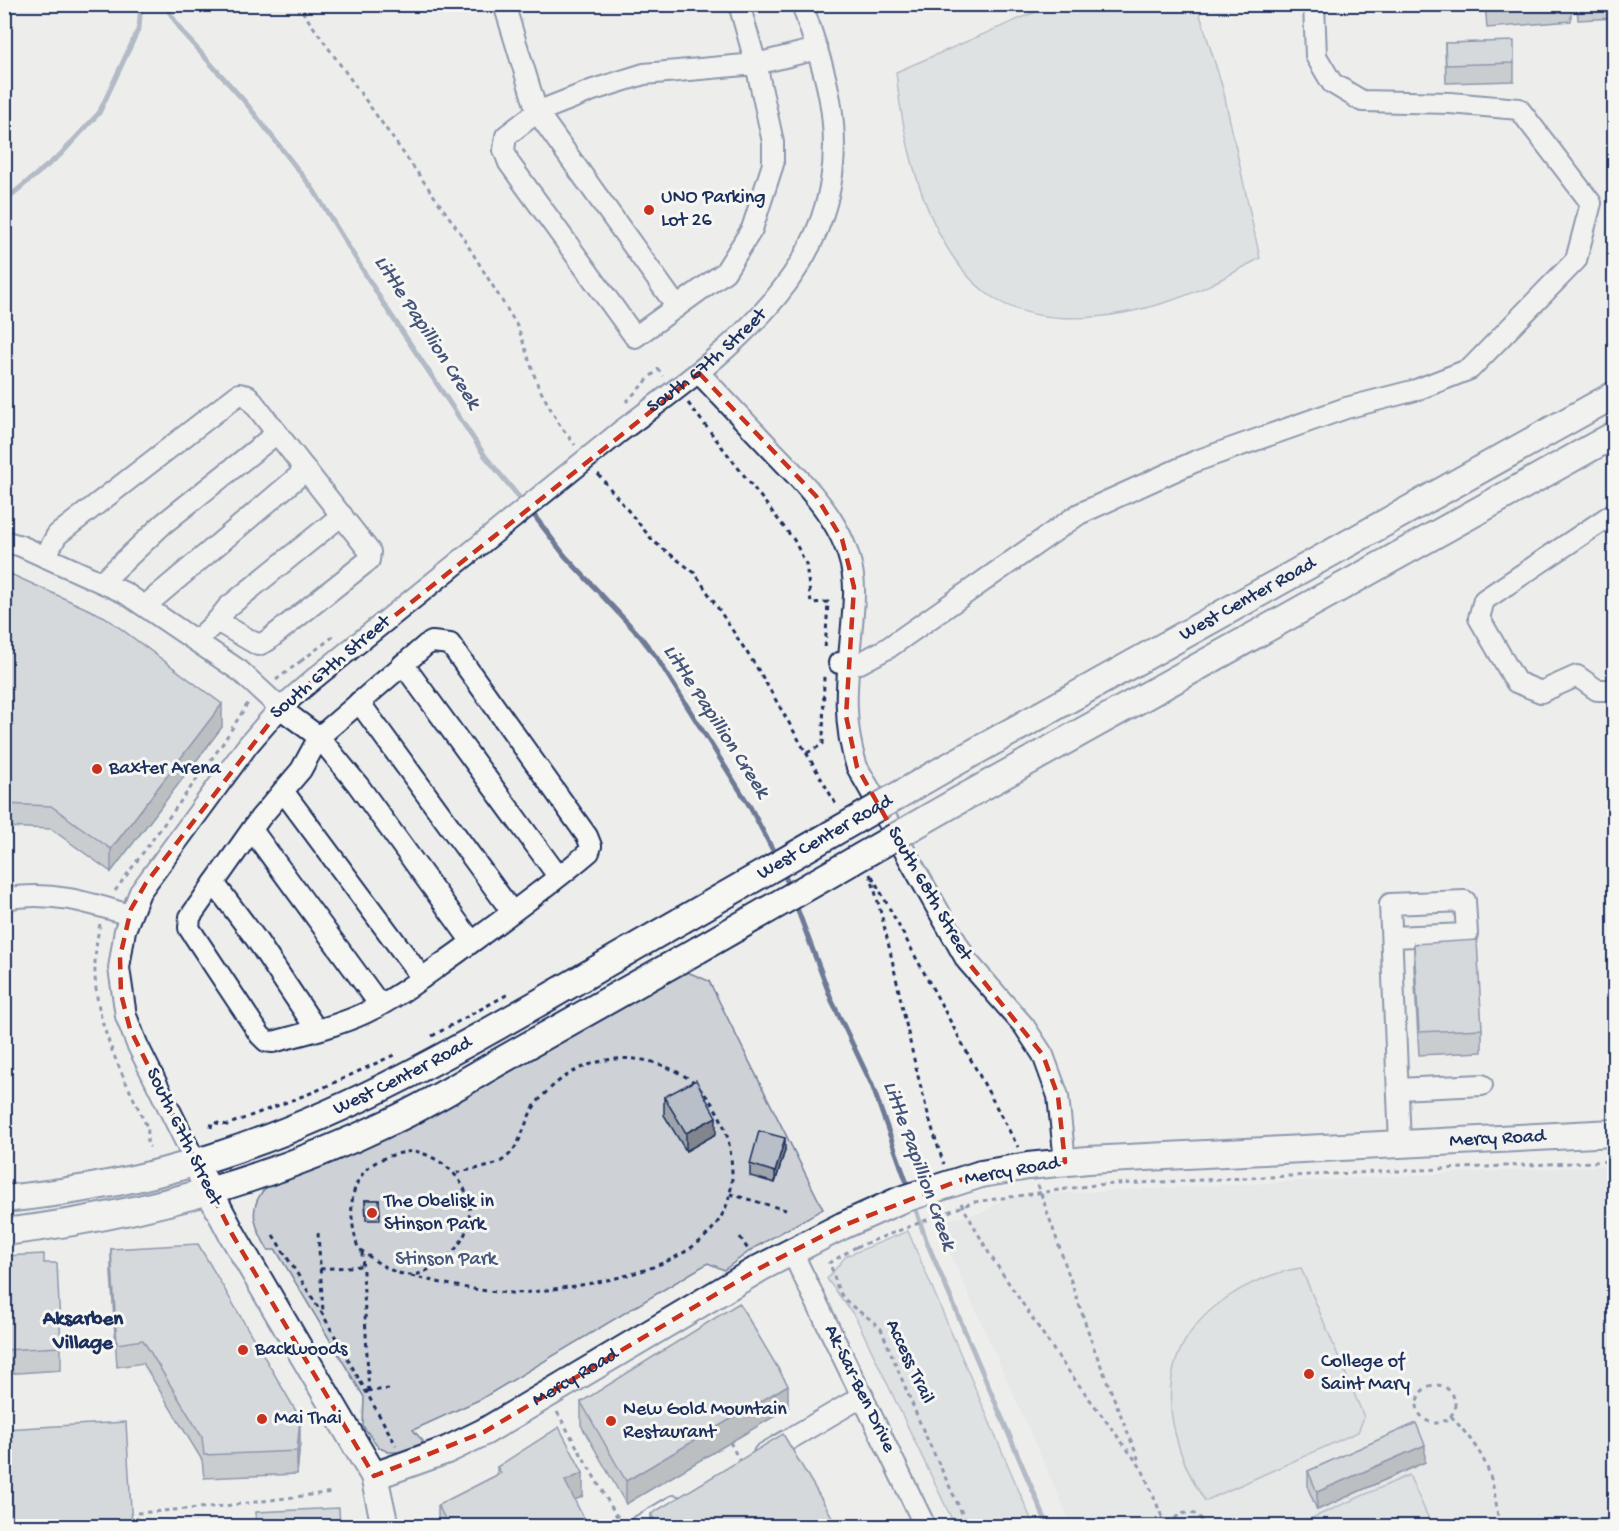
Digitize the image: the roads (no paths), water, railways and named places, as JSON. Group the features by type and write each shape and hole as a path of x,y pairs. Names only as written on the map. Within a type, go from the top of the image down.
{"main road":[{"name":"West Center Road","path":"4,1199 94,1186 196,1163 280,1133 385,1087 470,1042 944,769 1614,396"},
{"name":"West Center Road","path":"4,1232 103,1217 210,1192 317,1154 393,1121 449,1092 961,799 1614,435"},
{"name":"Mercy Road","path":"374,1476 447,1450 484,1432 760,1268 842,1226 900,1200 981,1174 1065,1162 1614,1133"},
{"name":"South 67th Street","path":"196,1163 232,1234 374,1476 385,1527"}],"street":[{"path":"504,4 537,112 677,307"},
{"path":"738,4 756,64 773,142 773,164 752,229 725,272 635,337 509,163 504,150 506,136 537,112 593,90 645,74 756,64 817,49"},
{"name":"South 67th Street","path":"196,1163 137,1044 126,1016 121,994 119,963 129,915 146,883 248,745 280,708 621,431 699,373 752,324 780,294 799,267 818,228 829,188 834,135 830,97 802,4"},
{"path":"834,664 860,663 888,648 1079,514 1196,461 1346,408 1416,390 1470,369 1576,260 1591,203 1519,109 1450,103 1362,100 1332,83 1316,56 1314,4"},
{"name":"South 68th Street","path":"699,373 816,496 833,521 846,551 853,582 834,664 857,767 967,962 1024,1026 1043,1054 1058,1096 1065,1162"},
{"path":"45,557 57,535 239,394 248,396 370,552 369,560 267,641 258,645 217,621"},
{"path":"102,582 163,524 277,433"},
{"path":"145,606 306,470"},
{"path":"1614,513 1484,600 1479,618 1516,682 1541,692 1577,676 1597,690 1614,690"},
{"path":"196,641 228,607 342,515"},
{"path":"4,541 126,593 240,671 280,708 319,737 372,803 472,942"},
{"path":"432,642 450,644 587,836 591,846 589,852 512,912 422,978 380,1005 364,1013 316,1029 273,1042 266,1041 189,928 190,917 252,830 301,770 319,737 359,702 432,642"},
{"path":"403,664 558,876"},
{"path":"359,702 512,912"},
{"path":"283,791 422,978"},
{"path":"252,830 380,1005"},
{"path":"214,883 280,973 316,1029"},
{"path":"4,899 26,896 65,897 129,915"},
{"path":"1392,937 1400,1144"},
{"path":"1398,1089 1482,1085"},
{"name":"Ak-Sar-Ben Drive","path":"792,1252 925,1527"},
{"path":"747,1465 863,1396"},
{"path":"640,1527 690,1496"}],"waterway":[{"path":"4,201 60,155 99,113 139,28 141,4"},
{"name":"Little Papillion Creek","path":"164,4 183,33 246,103 313,189 385,306 485,456 524,503"},
{"name":"Little Papillion Creek","path":"530,510 565,556 640,636 657,658 749,805 777,858"},
{"name":"Little Papillion Creek","path":"782,869 790,888"},
{"name":"Little Papillion Creek","path":"795,903 832,1001 872,1085 909,1189"},
{"name":"Little Papillion Creek","path":"914,1204 926,1240 1048,1526"}],"place":[{"name":"UNO Parking Lot 26","path":"649,210"},
{"name":"Baxter Arena","path":"97,769"},
{"name":"The Obelisk in Stinson Park","path":"372,1213"},
{"name":"Backwoods","path":"243,1350"},
{"name":"College of Saint Mary","path":"1309,1374"},
{"name":"Mai Thai","path":"262,1419"},
{"name":"New Gold Mountain Restaurant","path":"611,1421"}],"district":[{"name":"Aksarben Village","path":"83,1332"}],"park label":[{"name":"Stinson Park","path":"446,1260"}]}
